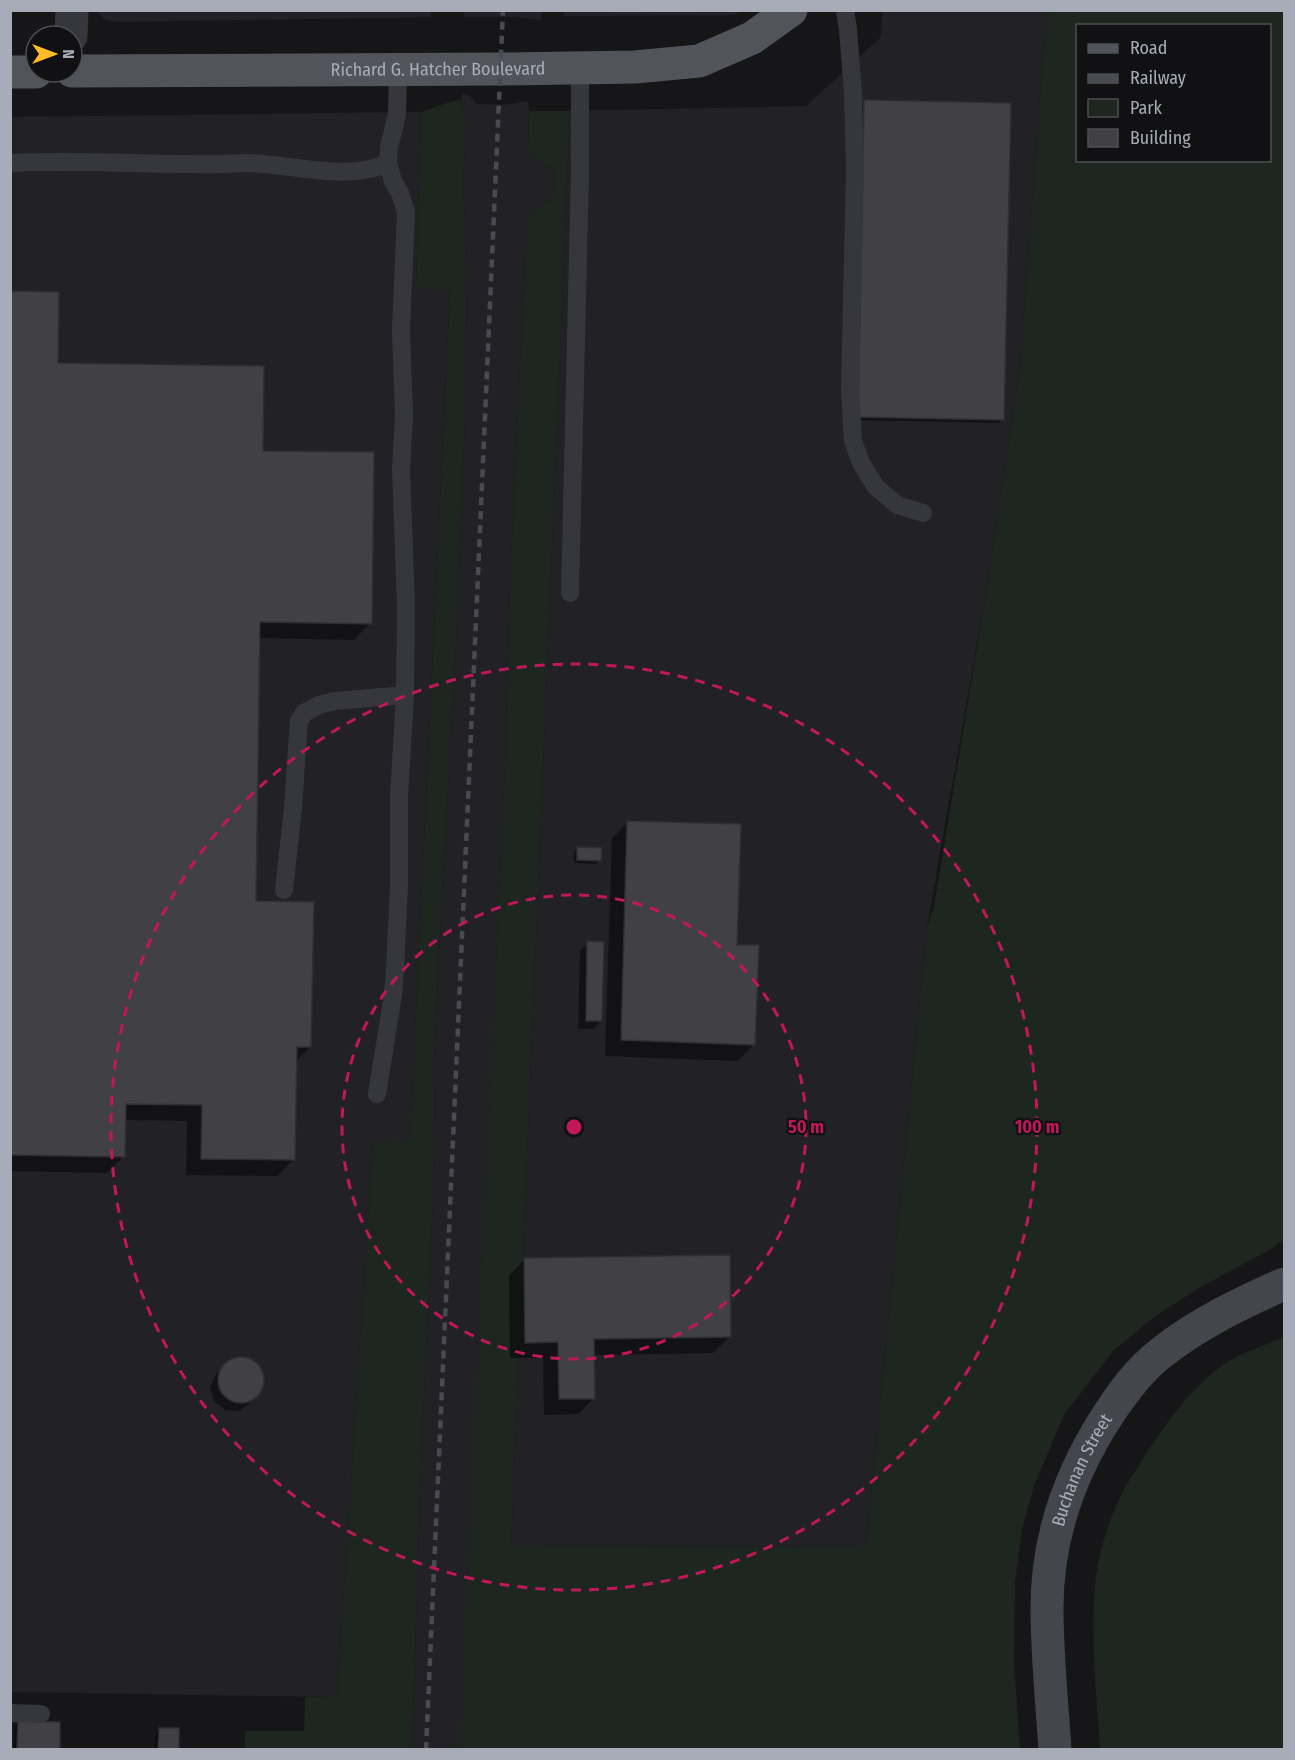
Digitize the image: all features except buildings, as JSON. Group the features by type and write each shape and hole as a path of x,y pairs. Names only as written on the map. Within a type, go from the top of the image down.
{"main road":[{"name":"Richard G. Hatcher Boulevard","path":"84,71 635,67 699,61 752,38 791,10"}],"street":[{"name":"Buchanan Street","path":"1055,1749 1048,1634 1048,1582 1058,1521 1078,1466 1117,1401 1137,1374 1160,1353 1229,1309 1284,1284"}],"lane":[{"path":"845,10 853,93 855,170 850,390 853,441 861,463 876,487 897,505 923,513"},
{"path":"570,594 580,171 580,68"},
{"path":"377,1094 395,969 399,885 399,797 405,695 402,328 406,212 388,163 389,147 397,115 398,69"},
{"path":"10,163 68,161 250,163 363,171 388,163"},
{"path":"284,891 299,721 310,708 335,701 405,695"},
{"path":"10,1713 41,1714"}],"shaded area":[{"path":"564,10 740,11 735,15 564,16"},
{"path":"97,11 431,11 431,17 119,22 103,18"},
{"path":"464,11 542,11 541,20 516,17 464,17"},
{"path":"882,11 1049,11 1043,55 1020,366 987,587 927,927 866,1547 511,1546 570,111 806,106 881,37"},
{"path":"462,93 470,96 477,104 503,105 528,101 528,153 554,170 553,198 527,216 461,1749 412,1750 421,1462 435,1155 434,1063 456,646 465,418 467,266 463,179 467,121 461,107"},
{"path":"421,112 416,288 450,289 410,1140 373,1143 337,1697 11,1692 11,117"}],"green space":[{"path":"1049,11 1284,11 1284,1239 1271,1249 1199,1288 1154,1317 1113,1351 1064,1415 1034,1486 1022,1529 1015,1582 1014,1665 1020,1749 460,1749 505,765 510,582 527,216 553,198 554,170 528,153 529,111 570,111 511,1546 866,1547 927,927 934,907 987,587 1020,366 1043,55"},
{"path":"461,100 461,107 467,121 463,179 467,266 465,418 456,646 434,1063 435,1155 421,1462 412,1749 245,1749 245,1731 304,1731 305,1697 337,1697 373,1142 410,1140 450,290 416,288 421,112"},
{"path":"1284,1337 1284,1749 1100,1749 1094,1662 1094,1597 1103,1544 1117,1504 1156,1439 1186,1399 1210,1375 1230,1360"}],"railway":[{"path":"426,1750 503,10"}]}
